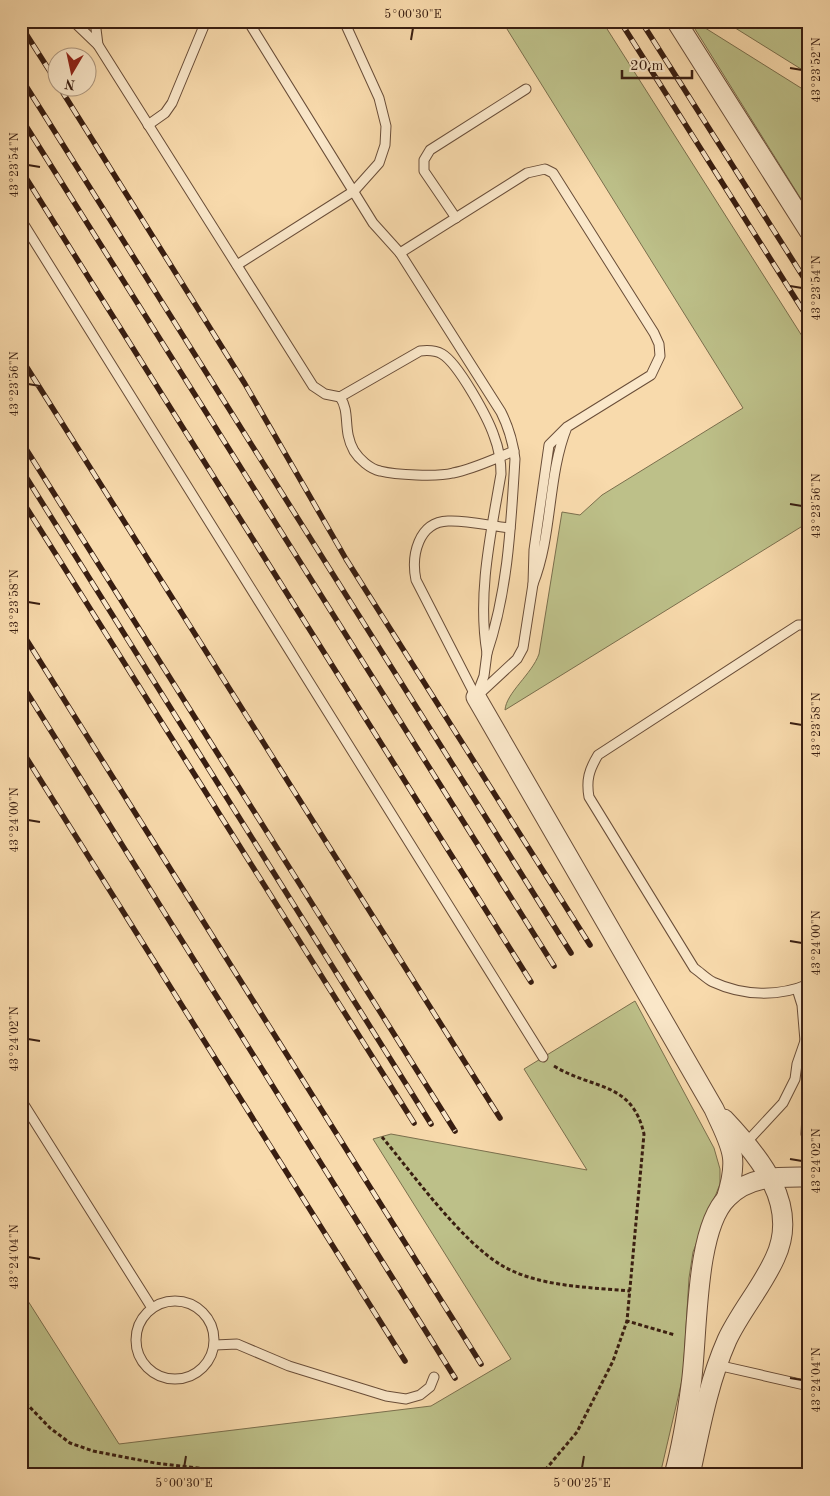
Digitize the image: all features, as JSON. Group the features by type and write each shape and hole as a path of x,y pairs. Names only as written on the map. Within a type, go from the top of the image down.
{"street":[{"path":"676,21 809,231"},
{"path":"476,697 714,1108 732,1150 734,1175 726,1199 715,1216 708,1238 699,1292 691,1385 674,1475"},
{"path":"690,1475 708,1392 717,1364 728,1338 775,1258 782,1237 782,1203 770,1177 746,1142 714,1108"},
{"path":"726,1199 750,1183 770,1177 809,1178"}],"lane":[{"path":"73,21 98,45 313,386 325,394 340,396 420,351 430,350 442,353 452,362 486,416 500,456 501,474 482,600 483,628 487,653"},
{"path":"94,21 98,45"},
{"path":"148,125 165,113 172,103 206,21"},
{"path":"248,21 373,223 400,253 508,426 514,451 510,528 501,602 487,653 484,676 476,697"},
{"path":"237,265 354,191 379,163 385,146 386,126 379,98 344,21"},
{"path":"456,218 424,171 424,160 430,150 526,89"},
{"path":"400,253 527,173 545,169 553,173 654,333 659,344 660,356 651,375 554,437 547,453 532,567 533,584 523,648 517,659 476,697"},
{"path":"21,220 543,1057"},
{"path":"340,396 346,411 345,426 348,440 361,459 380,471 434,475 451,474 514,451"},
{"path":"476,697 416,580 413,568 414,552 423,535 438,523 448,521 510,528"},
{"path":"809,625 798,626 598,755 590,769 586,782 588,798 694,968 713,982 754,993 796,989 809,984"},
{"path":"796,989 802,1005 805,1041 809,1059"},
{"path":"733,1159 746,1142 784,1103 791,1089 805,1041"},
{"path":"809,1077 806,1134 809,1144"},
{"path":"21,1100 152,1308"},
{"path":"177,1300 190,1303 201,1310 210,1320 214,1332 215,1345 207,1362 193,1376 181,1379 168,1379 156,1375 146,1366 138,1355 136,1342 140,1323 152,1308 164,1302 177,1300"},
{"path":"215,1345 237,1344 289,1366 386,1396 406,1399 420,1395 430,1387 434,1377"},
{"path":"717,1364 809,1386"}],"path":[{"path":"541,1475 578,1432 613,1361 626,1321 644,1134 641,1120 633,1105 621,1094 565,1073 543,1057"},
{"path":"382,1136 462,1233 500,1264 553,1283 630,1291"},
{"path":"626,1321 695,1341"},
{"path":"21,1398 50,1428 70,1443 93,1451 155,1463 257,1475"}],"green space":[{"path":"502,21 602,21 809,347 809,522 505,710 506,704 514,690 531,669 539,654 562,512 580,515 602,495 743,408"},
{"path":"690,21 694,21 809,93 809,206 806,207"},
{"path":"724,21 809,21 809,74"},
{"path":"635,1001 714,1148 720,1169 720,1184 693,1252 689,1278 683,1376 660,1475 21,1475 21,1290 119,1444 431,1406 511,1359 373,1139 391,1134 587,1170 524,1069"}],"railway":[{"path":"620,21 809,320"},
{"path":"641,21 809,286"},
{"path":"21,26 48,68"},
{"path":"21,78 571,953"},
{"path":"66,98 245,384 346,559 590,945"},
{"path":"21,118 554,966"},
{"path":"21,170 531,982"},
{"path":"21,358 500,1118"},
{"path":"21,441 455,1131"},
{"path":"21,469 431,1124"},
{"path":"21,499 414,1123"},
{"path":"21,631 481,1364"},
{"path":"21,683 455,1378"},
{"path":"21,749 405,1361"}]}
